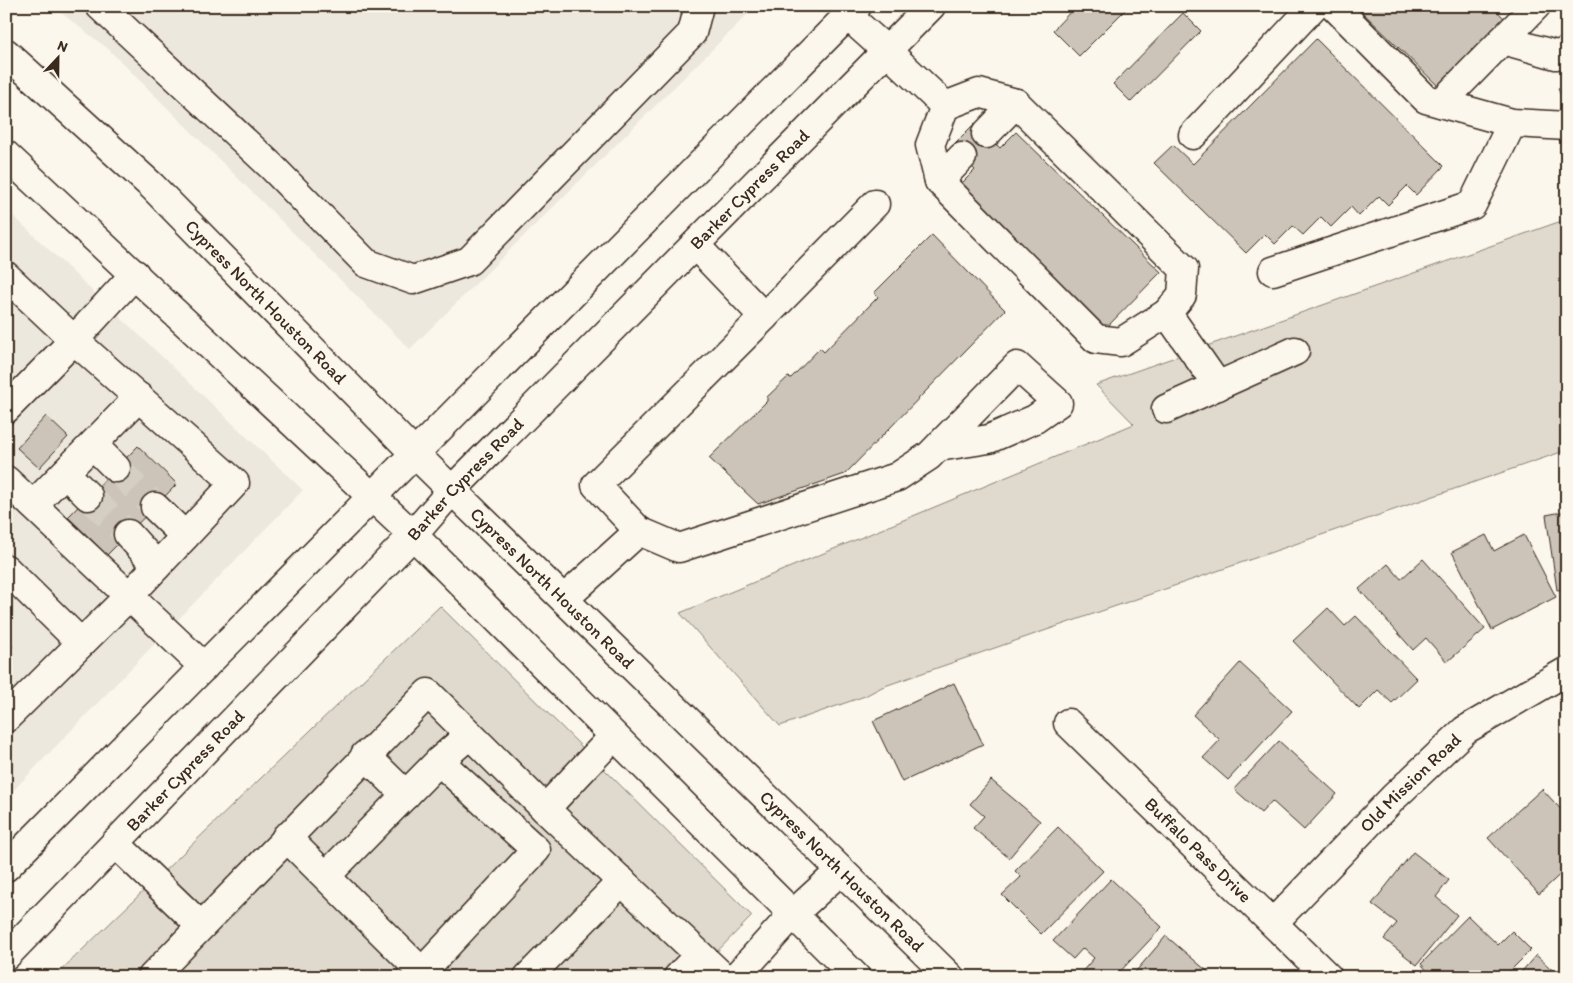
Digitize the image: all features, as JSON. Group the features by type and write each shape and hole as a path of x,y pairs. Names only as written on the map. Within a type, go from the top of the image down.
{"main road":[{"path":"100,6 271,166 366,262 413,280 469,261 692,33 699,6"},
{"name":"Barker Cypress Road","path":"6,956 413,535 453,489 931,6"},
{"path":"1193,135 1314,6"},
{"path":"1334,6 1426,99 1512,123 1567,126"},
{"path":"1441,103 1536,6"},
{"path":"6,867 852,11 887,51 945,106"},
{"path":"1503,40 1556,55 1567,52"},
{"name":"Cypress North Houston Road","path":"8,57 152,186 414,453 453,489 950,977"},
{"path":"979,92 1016,103 1184,269 1182,295 1167,313 1121,342 1096,339 939,181 930,145 945,106 979,92"},
{"path":"986,134 1016,103"},
{"path":"1273,271 1472,205 1512,123"},
{"path":"6,155 413,535 613,737 856,977"},
{"path":"939,181 962,157"},
{"path":"875,204 596,485 638,531 680,548 897,477 929,456 938,447"},
{"path":"695,245 764,317"},
{"path":"6,409 135,274"},
{"path":"6,276 74,340 235,483 129,596 6,718"},
{"path":"1167,313 1218,386"},
{"path":"1166,409 1295,351"},
{"path":"33,506 139,397"},
{"path":"93,444 116,468"},
{"path":"65,472 88,496"},
{"path":"6,480 204,667"},
{"path":"155,507 185,536"},
{"path":"564,599 638,531"},
{"path":"128,534 157,566"},
{"path":"6,569 81,643"},
{"name":"Old Mission Road","path":"1274,922 1394,798 1465,730 1567,671"},
{"path":"152,977 365,755 428,693 545,809 723,977"},
{"name":"Buffalo Pass Drive","path":"1068,724 1274,922 1328,977"},
{"path":"326,876 439,762 469,735"},
{"path":"545,809 613,737"},
{"path":"365,755 406,795"},
{"path":"286,837 425,974 536,850 439,762"},
{"path":"115,843 201,926"},
{"path":"736,977 792,914 840,871"},
{"path":"528,977 622,881"},
{"path":"678,977 699,955"}],"shaded area":[{"path":"52,6 756,6 410,349 107,48"},
{"path":"6,209 303,490 6,798"},
{"path":"1567,219 1567,450 882,687 865,696 780,726 680,613 1134,424 1096,385"},
{"path":"440,606 752,916 692,977 54,977"}],"building":[{"path":"1076,6 1129,6 1079,56 1053,30"},
{"path":"1356,6 1492,6 1505,19 1438,86"},
{"path":"1183,13 1201,31 1131,102 1113,84"},
{"path":"1316,39 1444,166 1416,195 1407,186 1388,205 1379,196 1359,216 1351,207 1331,227 1321,217 1303,235 1293,226 1275,244 1265,234 1246,253 1154,163 1173,145 1193,164"},
{"path":"1567,85 1567,112 1558,88"},
{"path":"975,123 1000,148 1016,132 1161,272 1103,331 956,189 975,170 951,147"},
{"path":"932,235 1005,310 845,474 758,504 709,458 767,401 767,397 788,377 791,378 820,348 824,352 878,297 874,293"},
{"path":"46,416 68,437 39,468 17,448"},
{"path":"138,446 177,484 107,555 68,517"},
{"path":"1567,511 1567,589 1557,590 1546,515"},
{"path":"1486,535 1494,551 1524,535 1556,597 1492,630 1452,552"},
{"path":"1423,559 1485,629 1447,662 1426,638 1413,650 1359,589 1388,564 1401,579"},
{"path":"1328,608 1345,626 1356,616 1417,679 1392,703 1378,690 1359,709 1293,641"},
{"path":"6,639 13,646 6,652"},
{"path":"1240,663 1292,711 1228,780 1203,758 1220,740 1193,715"},
{"path":"954,683 983,744 902,782 873,721"},
{"path":"1279,741 1337,794 1304,830 1272,801 1261,813 1234,789"},
{"path":"991,780 1040,821 1009,858 973,828 984,816 970,804"},
{"path":"1542,789 1567,816 1567,868 1539,894 1488,838"},
{"path":"1058,827 1103,871 1041,934 1002,895 1021,877 1015,871"},
{"path":"1413,852 1449,880 1436,897 1457,915 1417,965 1384,939 1397,923 1372,904"},
{"path":"1111,879 1162,927 1115,977 1083,977 1080,974 1094,958 1083,948 1073,959 1053,941"},
{"path":"1468,916 1498,945 1512,931 1531,950 1504,977 1433,977 1421,964"},
{"path":"1166,936 1214,977 1131,977"},
{"path":"1536,955 1560,977 1517,977"}],"tunnel":[{"path":"116,468 155,507"},
{"path":"88,496 128,534"}]}
